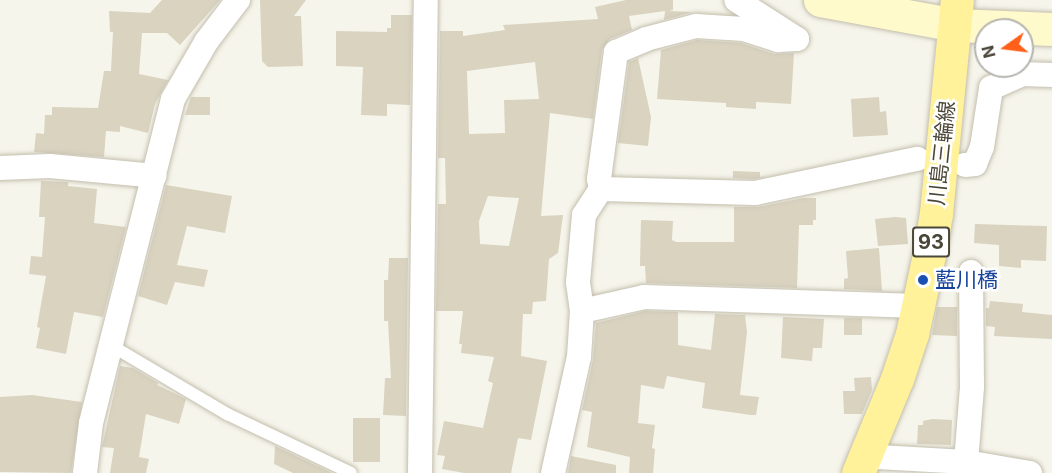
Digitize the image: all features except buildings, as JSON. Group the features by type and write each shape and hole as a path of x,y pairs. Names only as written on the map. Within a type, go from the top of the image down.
{"main road":[{"name":"川島三輪線","path":"863,461 897,379 912,334 918,306 936,213 957,12"}],"street":[{"path":"85,473 91,423 173,99 206,42 238,0"},
{"path":"420,473 426,0"},
{"path":"554,473 579,357 582,311 578,282 584,215 601,189 599,179 616,52 646,39 696,26 744,30 778,40 797,39 736,0"},
{"path":"820,0 957,12 1052,29"},
{"path":"964,165 975,164 982,147 992,88 1022,74 1052,75"},
{"path":"601,189 755,193 917,159"},
{"path":"0,168 50,166 155,176"},
{"path":"966,462 972,387 971,272"},
{"path":"582,311 644,297 918,306"},
{"path":"863,461 878,457 966,462 1030,473"}],"lane":[{"path":"112,346 228,414 351,473"}],"place":[{"name":"藍川橋","path":"923,280"}]}
